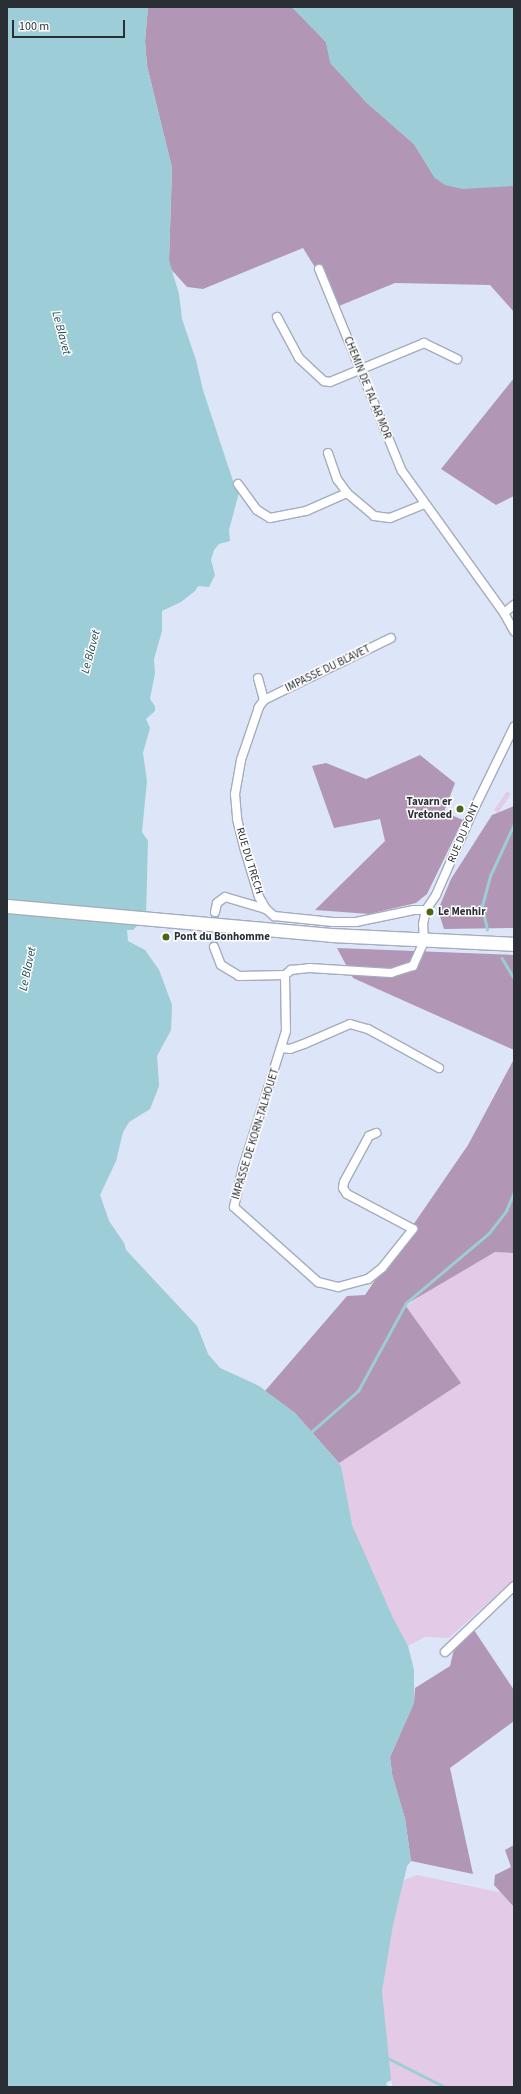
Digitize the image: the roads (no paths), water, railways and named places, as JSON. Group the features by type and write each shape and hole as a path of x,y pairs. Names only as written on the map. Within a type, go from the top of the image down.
{"main road":[{"path":"7,906 215,919 424,941 514,944"}],"street":[{"name":"CHEMIN DE TAL AR MOR","path":"319,268 396,460 424,504 504,613 514,631"},
{"path":"277,317 299,358 320,378 330,382 424,343 457,359"},
{"path":"328,453 337,479 347,493 381,519 390,518 424,504"},
{"path":"238,484 257,510 270,518 306,511 347,493"},
{"path":"504,613 514,605"},
{"name":"IMPASSE DU BLAVET","path":"264,700 391,638"},
{"path":"258,678 264,700"},
{"name":"RUE DU TRECH","path":"264,700 259,707 242,760 235,800 244,847 259,897 266,909 274,916 334,922 363,921 414,910 426,910"},
{"name":"RUE DU PONT","path":"424,941 423,924 426,910 436,895 472,813 514,727"},
{"path":"215,919 217,903 225,898 266,909"},
{"path":"214,947 221,965 232,974 250,977 285,975 291,970 309,968 375,973 402,971 413,966 424,941"},
{"name":"IMPASSE DE KORN-TALHOUET","path":"285,975 283,981 288,1017 281,1048 234,1200 238,1212 308,1274 318,1282 329,1286 346,1285 375,1274 413,1229 347,1194 343,1188 344,1182 369,1136 376,1133"},
{"path":"281,1048 290,1049 350,1024 368,1029 439,1068"},
{"path":"445,1652 514,1586"}],"water":[{"name":"Le Blavet","path":"7,7 148,7 145,41 147,66 172,168 169,260 179,294 182,319 196,360 203,390 233,481 240,489 229,530 230,541 219,544 214,550 211,560 215,575 209,587 198,586 195,591 181,602 162,611 162,631 154,659 155,673 150,699 155,706 155,711 146,719 150,728 143,753 147,781 142,832 148,841 146,917 133,930 127,930 128,941 145,950 159,970 172,1005 171,1030 157,1056 159,1086 150,1109 129,1122 123,1132 116,1161 100,1195 109,1221 124,1243 126,1250 197,1326 208,1354 220,1368 259,1386 295,1413 341,1466 352,1525 393,1618 408,1646 414,1670 414,1703 390,1757 392,1774 405,1819 411,1861 407,1866 393,1925 382,1991 391,2080 386,2083 387,2087 7,2087"},
{"path":"292,7 514,7 514,186 462,189 445,185 435,178 414,144 366,102 330,63 326,42"}],"waterway":[{"path":"487,930 482,906 490,876 514,824"},
{"path":"502,958 514,978"},
{"path":"310,1433 358,1391 406,1303 489,1233 506,1211 514,1192"},
{"path":"386,2057 445,2087"}],"tunnel":[{"path":"214,947 215,912"}],"place":[{"name":"Tavarn er Vretoned","path":"460,809"},
{"name":"Le Menhir","path":"430,912"},
{"name":"Pont du Bonhomme","path":"166,937"}]}
